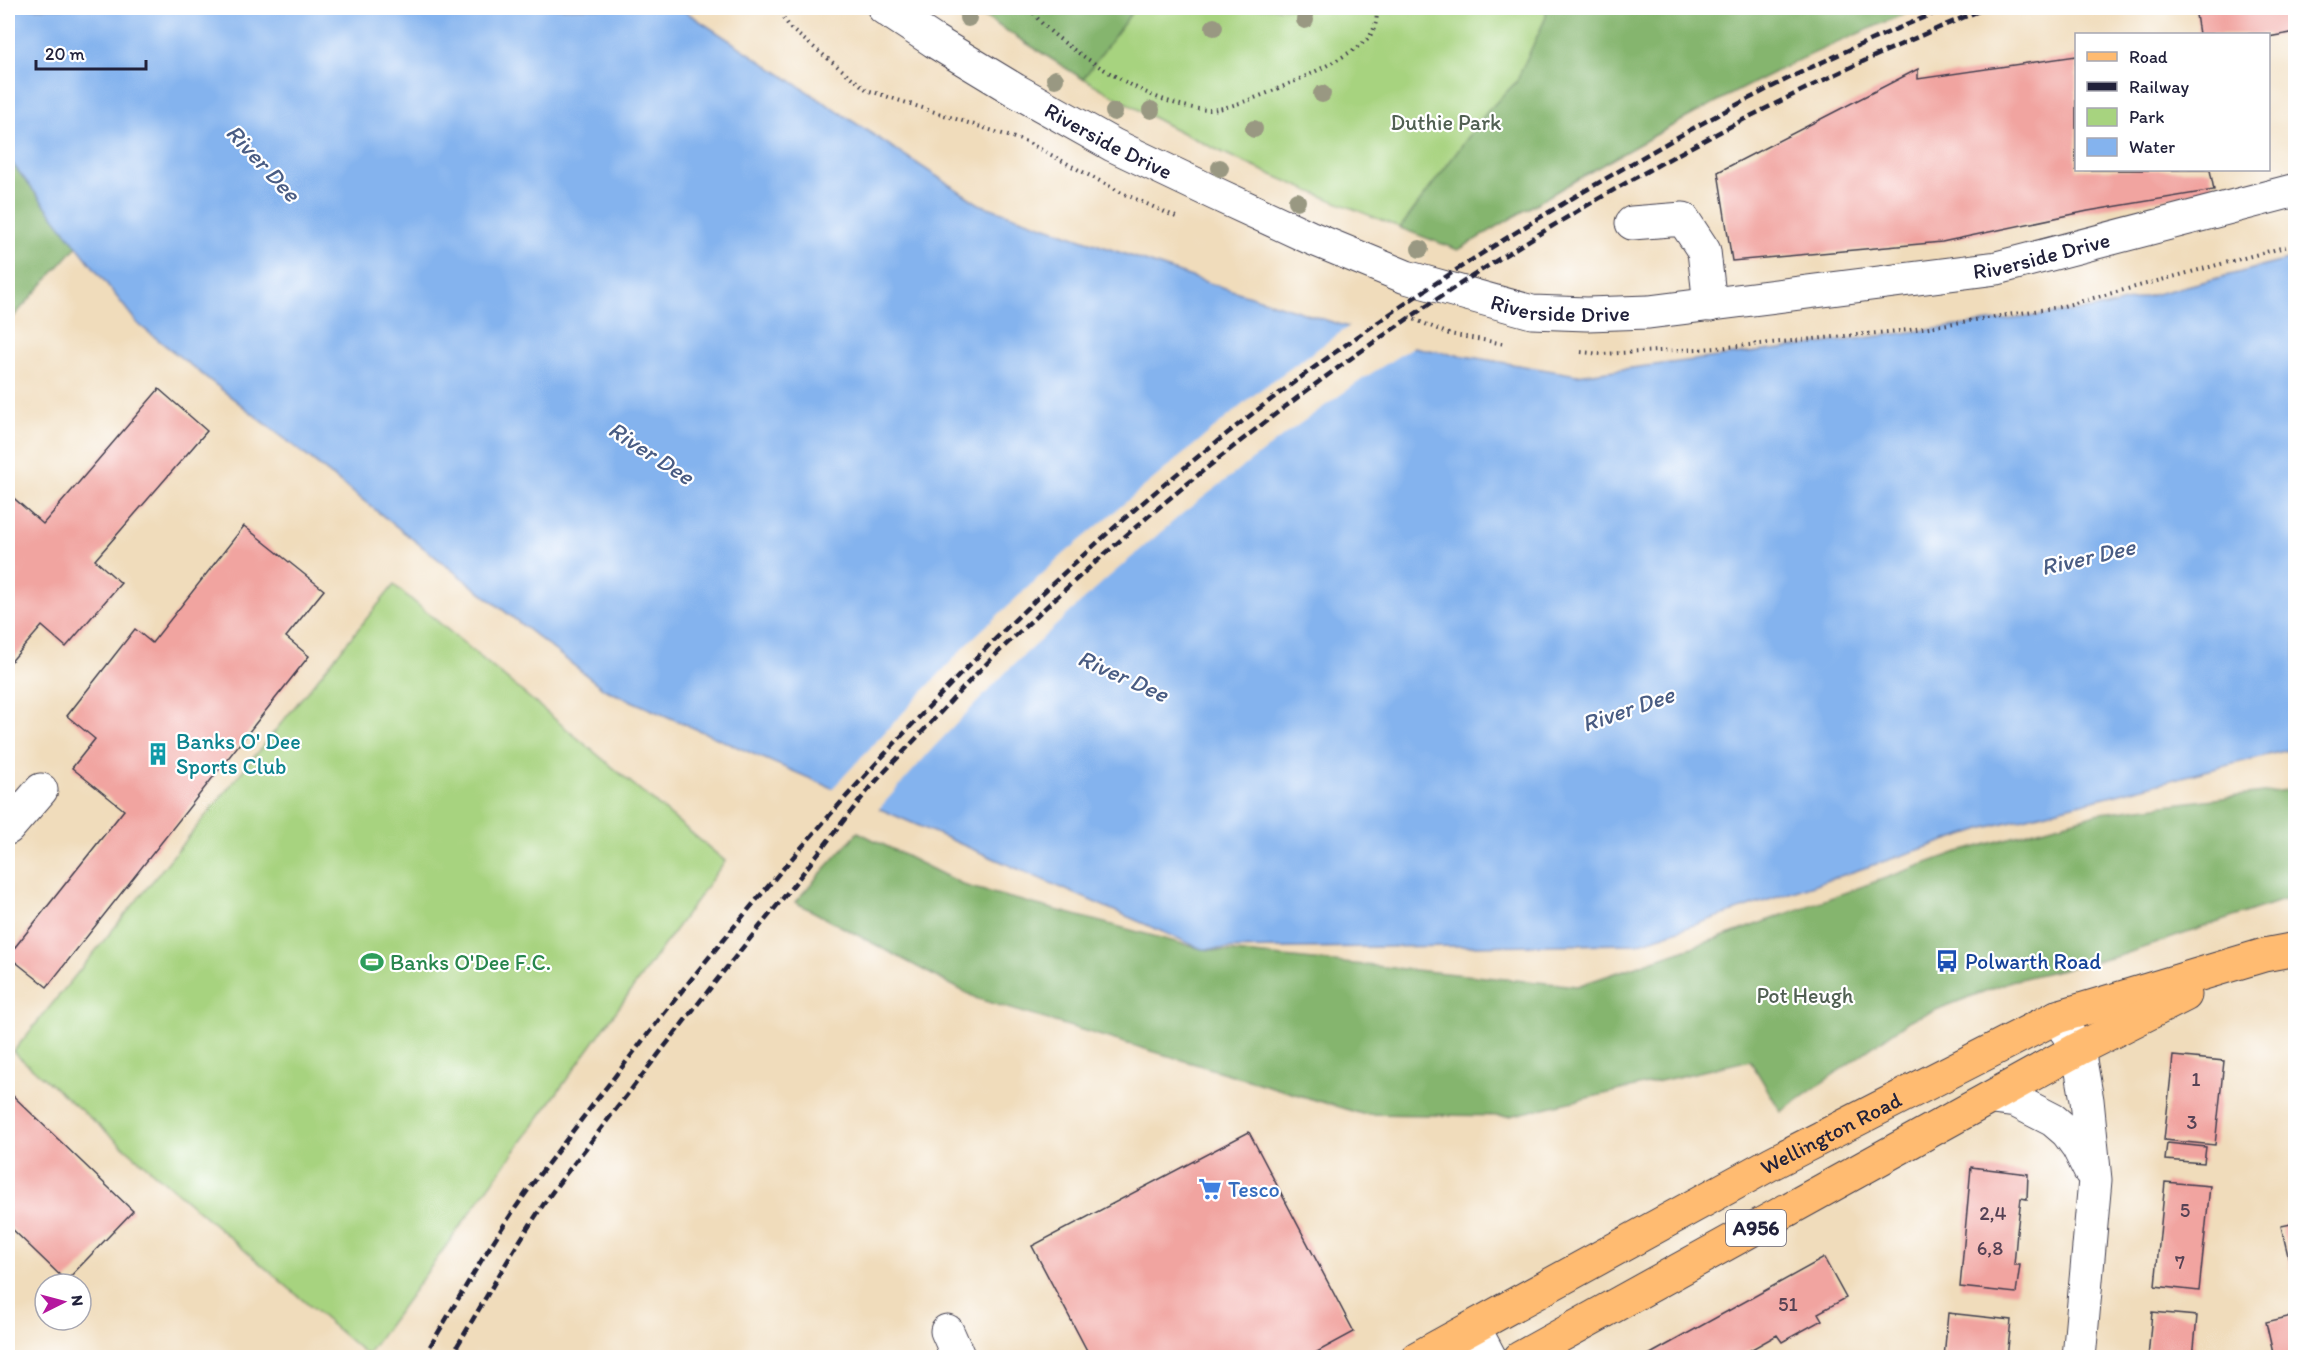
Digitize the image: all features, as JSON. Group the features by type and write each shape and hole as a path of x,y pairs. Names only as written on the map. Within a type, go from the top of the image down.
{"main road":[{"name":"Wellington Road","path":"1417,1358 1772,1163 2057,1017 2280,952"},
{"name":"Wellington Road","path":"1520,1358 2078,1049 2280,952"}],"street":[{"name":"Riverside Drive","path":"885,8 1015,90 1113,145 1309,237 1406,277 1532,312 1587,314 1648,312 1997,268 2295,190"},
{"path":"1632,223 1683,219 1704,250 1710,304"},
{"path":"8,828 41,790"},
{"path":"2057,1017 2078,1049 2087,1100 2095,1180 2079,1358"},
{"path":"1992,1098 2016,1101 2053,1120 2067,1132 2078,1147 2095,1180"},
{"path":"1474,1328 1490,1358"}],"path":[{"path":"777,8 791,29 867,90 1028,142 1122,193 1185,221"},
{"path":"1031,8 1051,32 1094,62 1148,93 1206,110 1235,106 1342,58 1368,38 1376,26 1377,8"},
{"path":"1579,352 1601,354 1717,348 1909,330 2060,307 2295,244"},
{"path":"1407,316 1449,334 1514,345"}],"green space":[{"name":"Duthie Park","path":"971,8 1797,8 1692,115 1594,169 1458,250 1304,188 1191,137 1107,92"},
{"path":"971,8 1135,8 1083,79"},
{"path":"1546,8 1918,8 1750,84 1665,129 1458,250 1400,228 1487,112 1516,82 1546,17"},
{"path":"8,158 77,246 8,323"},
{"name":"Banks O'Dee F.C.","path":"394,585 725,861 367,1355 13,1052"},
{"name":"Pot Heugh","path":"2295,789 2295,896 2119,956 2011,981 1910,1020 1781,1112 1750,1060 1510,1116 1362,1114 978,999 795,902 858,832 966,886 1202,949 1577,986 1955,853 2100,813"}],"water":[{"name":"River Dee","path":"8,8 680,8 979,204 1206,282 1411,347 1577,375 2106,307 2295,258 2295,748 1981,829 1637,944 1202,949 604,689 138,324 8,158"}],"pier":[{"path":"1351,325 1416,345 1364,378 1287,433 1183,513 1104,581 1010,668 933,748 877,811 830,791 971,640 1065,553 1260,390"}],"building":[{"path":"2195,8 2296,8 2296,32 2270,37 2270,33 2199,33"},
{"path":"2075,56 2075,171 2210,171 2214,190 2088,211 1942,242 1732,261 1718,172 1918,69 1918,79"},
{"path":"159,389 207,431 95,560 121,583 66,647 42,626 8,665 8,569 12,563 8,559 8,493 43,524"},
{"name":"Banks O' Dee Sports Club","path":"244,526 324,590 286,637 309,656 47,987 8,956 124,810 72,768 95,739 67,716 135,629 152,643"},
{"path":"2173,1056 2224,1061 2215,1145 2164,1140"},
{"path":"8,1091 133,1211 75,1272 57,1272 8,1225"},
{"name":"Tesco","path":"1249,1132 1354,1332 1306,1358 1091,1358 1032,1246"},
{"path":"2167,1143 2206,1147 2204,1163 2165,1160"},
{"path":"1971,1167 2028,1174 2027,1199 2021,1198 2017,1232 2014,1265 2020,1265 2016,1293 1960,1287"},
{"path":"2165,1182 2210,1186 2199,1291 2155,1286"},
{"path":"2296,1223 2296,1284 2295,1285 2281,1226"},
{"path":"1824,1258 1846,1298 1818,1313 1822,1320 1782,1342 1777,1335 1736,1358 1643,1358"},
{"path":"2152,1312 2197,1316 2193,1358 2148,1358"},
{"path":"1948,1313 2011,1320 2007,1358 1944,1358"},
{"path":"2296,1315 2296,1358 2274,1358 2266,1322"}],"railway":[{"path":"423,1358 487,1251 526,1192 635,1050 733,928 884,755 990,644 1102,538 1209,448 1310,370 1414,297 1522,229 1689,131 1781,82 1875,38 1947,8"},
{"path":"450,1358 514,1250 553,1190 865,794 979,671 1090,567 1206,469 1326,376 1450,290 1578,210 1711,137 1846,69 1986,8"}],"place":[{"name":"Banks O' Dee Sports Club","path":"158,754"},
{"name":"Polwarth Road","path":"1947,961"},
{"name":"Banks O'Dee F.C.","path":"372,962"},
{"name":"Tesco","path":"1210,1189"}]}
